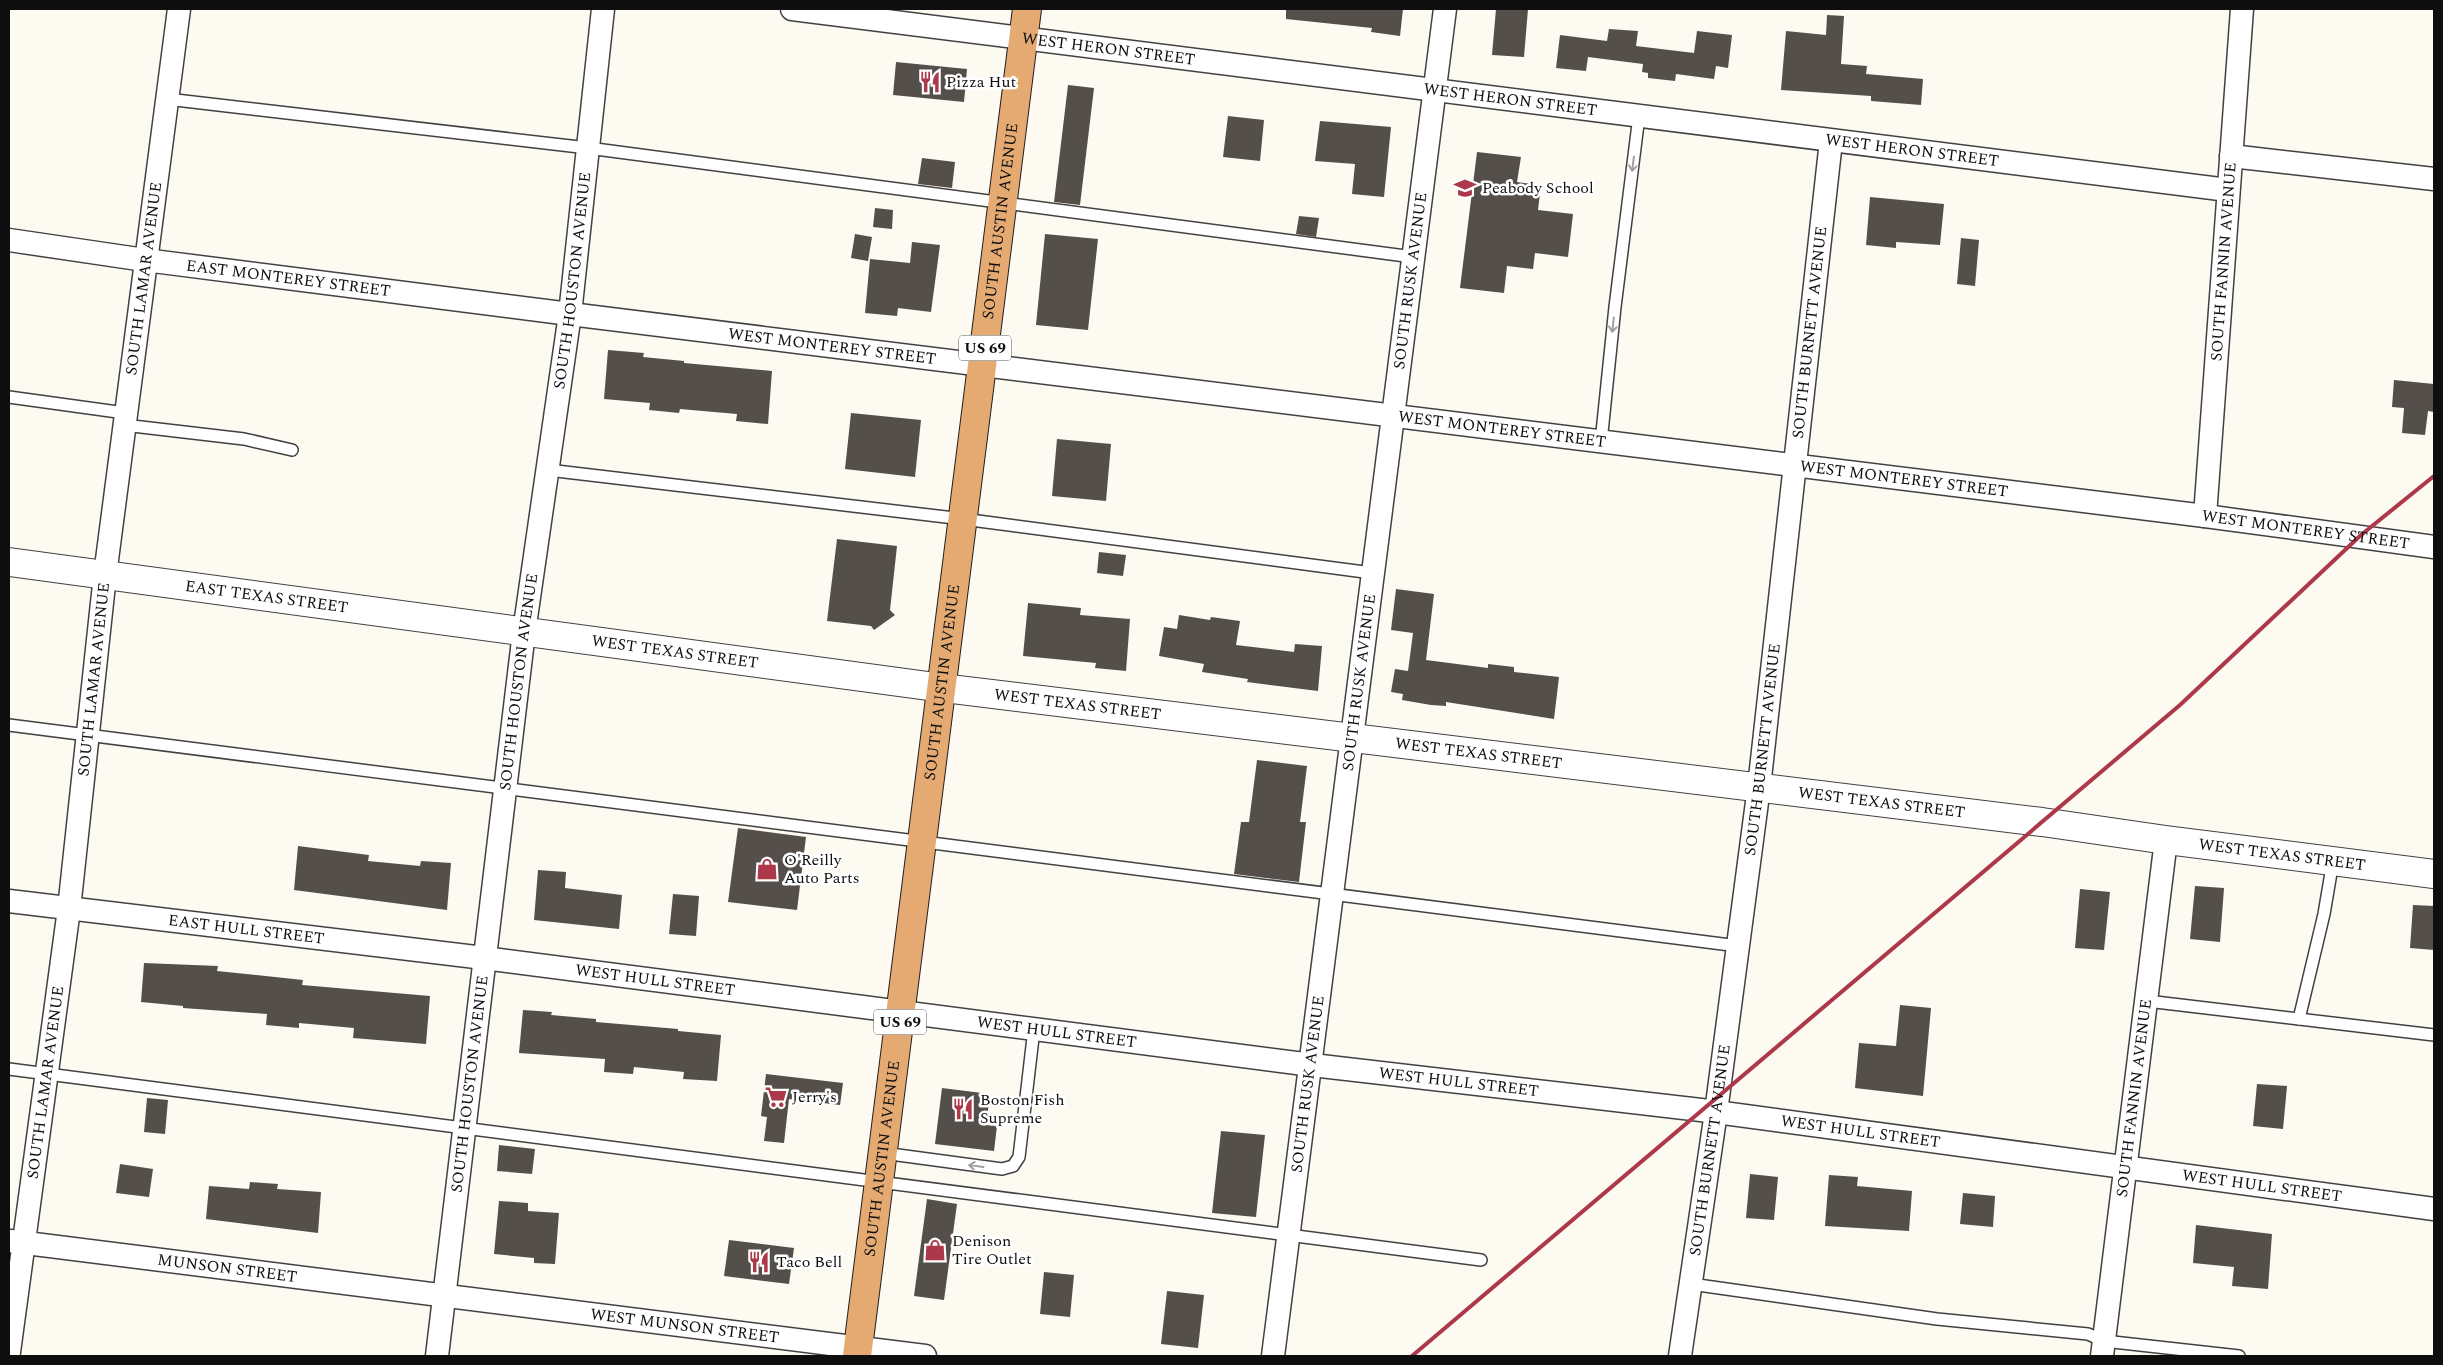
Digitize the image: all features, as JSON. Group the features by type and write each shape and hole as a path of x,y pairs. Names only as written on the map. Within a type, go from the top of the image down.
{"highway":[{"name":"SOUTH AUSTIN AVENUE","path":"858,1352 1027,9"}],"street":[{"name":"SOUTH LAMAR AVENUE","path":"9,1352 16,1242 46,1074 70,909 105,575 179,9"},
{"name":"SOUTH HOUSTON AVENUE","path":"438,1356 524,632 570,314 603,9"},
{"name":"WEST HERON STREET","path":"792,9 2228,190"},
{"name":"SOUTH RUSK AVENUE","path":"1273,1356 1312,1064 1372,573 1445,9"},
{"name":"SOUTH FANNIN AVENUE","path":"2205,516 2242,9"},
{"name":"SOUTH BURNETT AVENUE","path":"1680,1356 1716,1112 1759,787 1831,141"},
{"path":"2231,156 2434,179"},
{"name":"EAST MONTEREY STREET","path":"9,240 145,260 570,314"},
{"name":"WEST MONTEREY STREET","path":"570,314 1393,414 1794,467 2205,516 2434,547"},
{"name":"EAST TEXAS STREET","path":"9,562 524,632"},
{"name":"WEST TEXAS STREET","path":"524,632 942,688 2042,822 2166,840 2434,874"},
{"name":"SOUTH FANNIN AVENUE","path":"2103,1349 2166,840"},
{"name":"EAST HULL STREET","path":"9,901 484,958"},
{"name":"WEST HULL STREET","path":"484,958 1312,1064 1716,1112 2434,1209"},
{"name":"MUNSON STREET","path":"16,1242 445,1294"},
{"name":"WEST MUNSON STREET","path":"445,1294 815,1349 925,1356"}],"lane":[{"path":"167,99 588,148 1413,257"},
{"path":"1601,442 1638,116"},
{"path":"9,398 244,438 292,450"},
{"path":"548,470 963,519 1372,573"},
{"path":"9,725 1738,946"},
{"path":"2299,1019 2333,861"},
{"path":"2146,1001 2434,1035"},
{"path":"883,1153 1002,1169 1012,1166 1019,1157 1034,1029"},
{"path":"9,1070 1481,1260"},
{"path":"1691,1284 1937,1319 2088,1334 2103,1349 2239,1356"}],"building":[{"path":"1286,9 1403,9 1400,36 1371,32 1372,28 1286,19"},
{"path":"1496,9 1528,9 1524,57 1492,55"},
{"path":"1827,15 1844,16 1841,64 1867,66 1866,74 1923,79 1921,105 1871,101 1871,96 1781,90 1786,31 1826,35"},
{"path":"1609,29 1638,31 1636,46 1694,53 1697,31 1732,35 1728,68 1716,66 1714,79 1676,74 1675,81 1648,78 1648,73 1642,72 1643,64 1588,57 1586,71 1556,68 1560,35 1607,41"},
{"name":"Pizza Hut","path":"896,62 967,69 964,102 893,95"},
{"path":"1068,85 1094,88 1080,205 1054,202"},
{"path":"1228,116 1264,120 1260,161 1223,157"},
{"path":"1320,121 1391,127 1384,197 1352,194 1355,164 1315,161"},
{"path":"1477,152 1521,157 1517,182 1541,185 1538,210 1573,214 1568,257 1535,253 1533,269 1507,266 1504,293 1460,288"},
{"path":"922,158 955,162 952,188 918,184"},
{"path":"1870,197 1944,204 1940,245 1896,242 1896,248 1866,245"},
{"path":"875,208 893,210 892,229 873,227"},
{"path":"1299,216 1319,218 1316,237 1296,234"},
{"path":"855,234 872,237 868,261 851,258"},
{"path":"1045,234 1098,239 1088,330 1036,325"},
{"path":"1961,238 1979,240 1975,286 1957,284"},
{"path":"912,242 940,245 931,312 898,308 897,316 865,313 870,259 910,263"},
{"path":"608,350 644,353 643,357 684,361 684,363 772,371 768,424 736,421 737,414 680,409 679,413 649,410 650,403 604,399"},
{"path":"2394,380 2434,384 2434,412 2428,411 2425,435 2402,433 2404,408 2392,407"},
{"path":"851,413 921,420 915,477 845,469"},
{"path":"1057,439 1111,444 1106,501 1052,496"},
{"path":"837,539 897,546 890,610 895,615 874,630 871,626 827,621"},
{"path":"1099,552 1126,555 1123,576 1097,573"},
{"path":"1396,589 1434,594 1426,660 1488,668 1488,664 1514,667 1514,672 1559,677 1554,719 1446,702 1446,706 1431,705 1402,700 1403,694 1391,692 1395,669 1408,671 1413,633 1391,630"},
{"path":"1028,603 1081,608 1080,615 1130,619 1126,671 1095,668 1096,663 1023,656"},
{"path":"1179,615 1210,620 1211,617 1240,621 1236,645 1294,652 1295,644 1322,646 1318,691 1247,682 1248,679 1202,672 1204,664 1159,656 1164,627 1177,629"},
{"path":"1257,760 1307,766 1300,822 1306,822 1299,882 1234,874 1241,822 1249,822"},
{"name":"O'Reilly Auto Parts","path":"738,828 806,837 797,910 728,902"},
{"path":"298,846 369,855 368,861 420,866 421,861 451,863 447,910 294,890"},
{"path":"538,870 566,872 565,888 622,895 619,929 534,920"},
{"path":"2195,886 2224,888 2220,942 2190,939"},
{"path":"2080,889 2110,892 2104,950 2075,948"},
{"path":"673,894 699,896 696,936 669,934"},
{"path":"2413,905 2434,906 2434,950 2410,948"},
{"path":"144,963 218,966 217,971 303,980 302,985 430,996 426,1044 353,1038 354,1028 299,1023 299,1028 266,1025 267,1014 183,1008 183,1006 141,1002"},
{"path":"1900,1005 1931,1008 1923,1096 1855,1088 1859,1043 1896,1046"},
{"path":"523,1010 552,1012 551,1015 596,1019 596,1022 678,1029 678,1031 721,1035 717,1081 683,1079 684,1072 634,1067 633,1074 604,1072 605,1059 519,1053"},
{"path":"766,1074 843,1083 840,1105 789,1099 784,1143 764,1141 767,1117 761,1116"},
{"path":"2257,1084 2287,1086 2283,1129 2253,1126"},
{"name":"Boston Fish Supreme","path":"942,1088 990,1094 986,1125 997,1126 994,1151 935,1144"},
{"path":"147,1098 168,1100 165,1134 144,1132"},
{"path":"1221,1131 1265,1135 1256,1217 1212,1213"},
{"path":"499,1145 535,1149 532,1174 497,1171"},
{"path":"120,1164 153,1169 149,1197 116,1193"},
{"path":"1750,1174 1778,1177 1774,1220 1746,1218"},
{"path":"1829,1175 1858,1177 1857,1186 1912,1191 1909,1231 1825,1226"},
{"path":"250,1182 278,1184 277,1189 321,1192 318,1233 206,1219 209,1186 249,1189"},
{"path":"1963,1193 1995,1196 1993,1227 1960,1224"},
{"name":"Denison Tire Outlet","path":"927,1199 957,1204 944,1300 914,1296"},
{"path":"499,1201 528,1203 528,1211 559,1213 555,1264 534,1263 534,1258 494,1254"},
{"path":"2196,1225 2272,1234 2268,1289 2232,1286 2234,1267 2193,1263"},
{"name":"Taco Bell","path":"729,1240 794,1248 789,1284 724,1276"},
{"path":"1044,1272 1074,1275 1070,1317 1040,1314"},
{"path":"1167,1291 1204,1295 1198,1348 1161,1344"}],"railway":[{"path":"1412,1356 2180,705 2361,535 2434,476"}],"place":[{"name":"Pizza Hut","path":"930,82"},
{"name":"Peabody School","path":"1465,188"},
{"name":"O'Reilly Auto Parts","path":"767,869"},
{"name":"Jerry's","path":"776,1097"},
{"name":"Boston Fish Supreme","path":"963,1109"},
{"name":"Denison Tire Outlet","path":"935,1250"},
{"name":"Taco Bell","path":"759,1262"}]}
